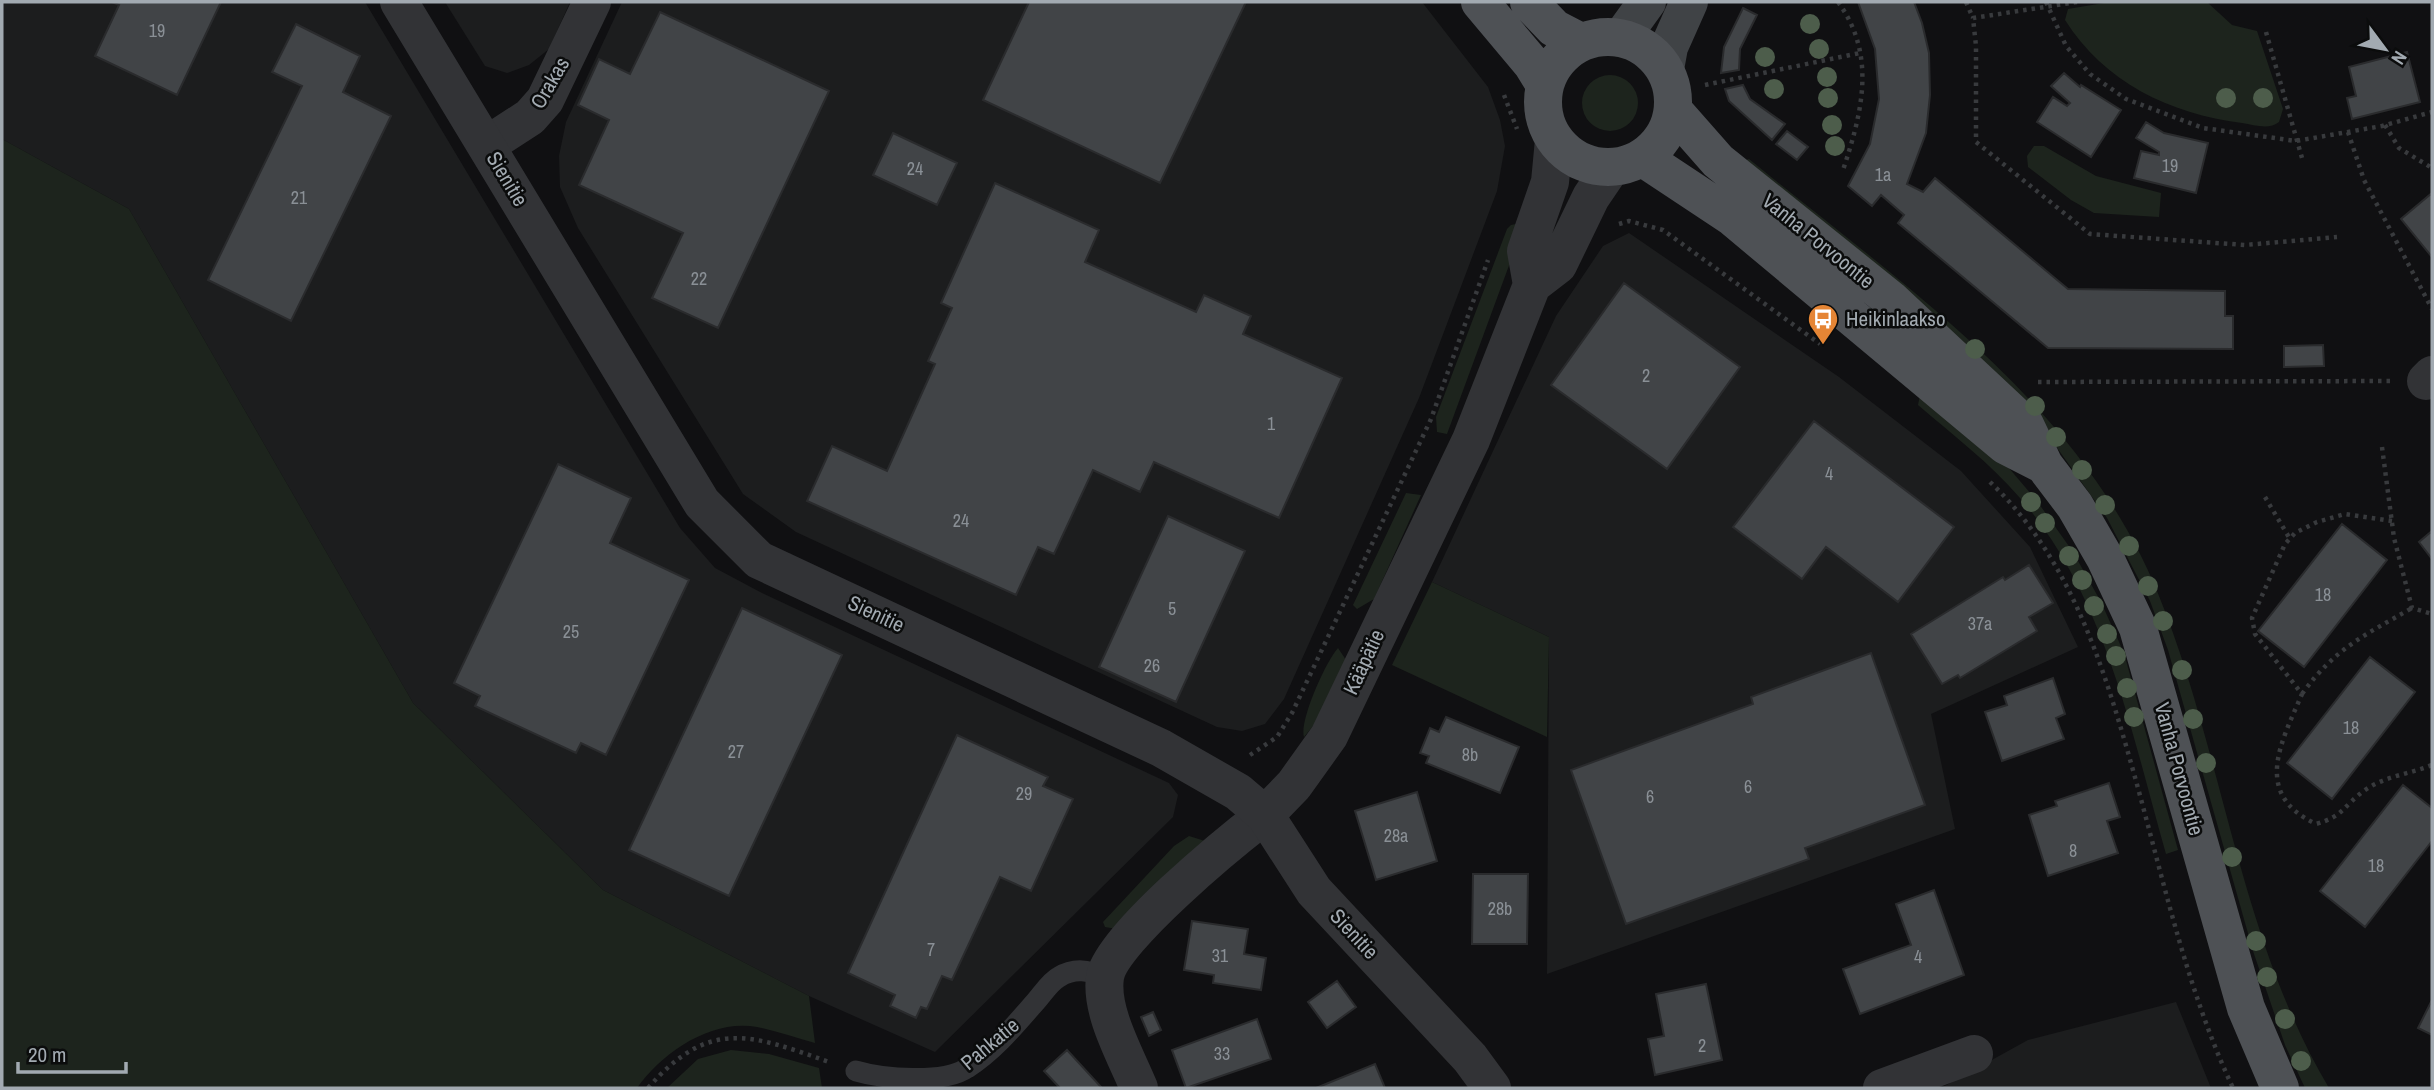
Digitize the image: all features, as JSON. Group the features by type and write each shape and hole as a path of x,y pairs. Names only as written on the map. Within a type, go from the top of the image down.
{"main road":[{"path":"1480,2 1532,64 1545,85"},
{"path":"1529,2 1554,28 1581,42"},
{"path":"1621,38 1647,2"},
{"path":"1665,69 1669,47 1689,2"},
{"path":"1600,37 1621,38 1647,49 1665,69 1673,90 1674,111 1662,141 1626,164 1590,166 1537,139 1543,114 1545,85 1563,54 1581,42 1600,37"},
{"name":"Vanha Porvoontie","path":"1674,111 1718,161 1890,299 2025,425 2044,465 2075,506 2105,558 2138,628 2246,1008 2280,1088"},
{"name":"Vanha Porvoontie","path":"1626,164 1732,217 2005,445 2044,465"}],"street":[{"name":"Sienitie","path":"399,2 702,503 760,560 1138,736 1221,782 1265,815 1314,891 1470,1058 1492,1088"},
{"name":"Orakas","path":"487,145 530,117 545,100 592,2"},
{"path":"1532,285 1526,251 1550,182 1537,139"},
{"name":"Kääpätie","path":"1105,976 1115,954 1161,905 1222,848 1265,815 1294,785 1329,736 1471,440 1532,285 1558,265 1591,197 1626,164"},
{"path":"1105,976 1105,995 1110,1013 1139,1088"},
{"path":"1882,1088 1974,1054"}],"lane":[{"name":"Pahkatie","path":"856,1072 878,1078 946,1076 966,1069 1008,1033 1058,977 1084,969 1105,976"}],"path":[{"path":"1838,2 1847,14 1860,53 1863,86 1860,120 1843,170"},
{"path":"1966,2 1973,18 1976,46 1976,142 2090,234 2245,244 2337,237"},
{"path":"1973,18 2077,2"},
{"path":"2047,5 2066,46 2090,74 2126,99 2203,128 2296,141 2385,125 2432,112"},
{"path":"2266,32 2302,158"},
{"path":"1705,85 1860,53"},
{"path":"1502,92 1537,139"},
{"path":"2385,125 2399,148 2432,168"},
{"path":"2348,132 2364,180 2432,309"},
{"path":"1616,224 1629,221 1663,230 1823,346"},
{"path":"1221,782 1242,759 1277,737 1292,713 1431,419 1490,256"},
{"path":"2038,383 2429,378"},
{"path":"2382,447 2392,521 2413,608"},
{"path":"1986,478 2018,511 2049,556 2087,627 2108,681 2197,998 2233,1088"},
{"path":"2265,497 2290,539"},
{"path":"2302,694 2255,634 2252,618 2290,539 2317,522 2345,514 2392,521"},
{"path":"2432,614 2413,608 2346,647 2323,665 2302,694 2278,757 2281,797 2295,814 2316,824 2336,818 2365,790 2390,777 2432,765"},
{"path":"1244,751 1254,752"},
{"path":"648,1088 689,1048 725,1038 750,1038 856,1072"}],"shaded area":[{"path":"2,2 365,2 680,528 715,568 762,593 1169,783 1178,795 1173,817 935,1052 809,996 603,890 413,703 129,209 2,139"},
{"path":"445,2 570,2 549,49 529,65 507,73 485,66"},
{"path":"622,2 1422,2 1488,87 1500,120 1505,146 1497,191 1419,398 1284,699 1265,724 1242,731 1217,727 796,532 743,494 578,228 560,187 559,156 566,122"},
{"path":"2110,2 2207,2 2232,25 2257,31 2283,109 2279,122 2262,126 2189,112 2141,91 2119,77 2081,42 2065,20 2068,9"},
{"path":"1610,75 1621,77 1630,83 1636,92 1636,114 1630,123 1621,129 1610,131 1599,129 1590,123 1584,114 1582,103 1584,92 1590,83 1599,77"},
{"path":"2,139 129,209 413,703 603,890 809,996 815,1043 757,1027 722,1028 706,1033 674,1051 660,1062 637,1088 2,1088"},
{"path":"2034,146 2044,146 2096,176 2161,193 2159,217 2094,213 2071,200 2028,167 2027,156"},
{"path":"1749,159 1924,301 1981,351 2034,404 2082,461 2123,523 2157,591 2180,653 2252,906 2273,969 2298,1029 2329,1088 2305,1088 2285,1045 2253,951 2168,650 2150,601 2107,518 2043,428 1746,160"},
{"path":"1525,222 1447,434 1437,432 1436,417 1507,229 1511,225"},
{"path":"1629,233 1839,377 1961,471 2030,547 2078,647 1931,714 1955,829 1547,974 1549,637 1432,582 1556,316 1603,246"},
{"path":"1920,395 1997,454 2037,501 2073,552 2101,602 2124,653 2178,850 2166,854 2112,667 2074,578 2050,537 2020,498 1984,461 1918,405"},
{"path":"1406,493 1421,495 1374,599 1357,609 1353,605"},
{"path":"1432,582 1549,637 1547,737 1392,665"},
{"path":"1338,648 1346,660 1318,720 1304,737 1306,718 1315,691"},
{"path":"1189,836 1205,841 1117,929 1105,927 1103,922 1174,846"},
{"path":"2176,1002 2211,1088 1941,1088 2028,1040"},
{"path":"731,1050 769,1054 819,1068 822,1088 667,1088 698,1059"}],"building":[{"path":"112,2 221,2 177,95 95,56 119,5"},
{"path":"1029,2 1246,2 1160,183 983,100"},
{"path":"1858,2 1914,2 1922,23 1929,53 1930,95 1926,133 1907,184 1923,192 1935,178 2068,289 2225,291 2225,316 2233,316 2233,349 2048,348 1898,223 1904,215 1881,195 1872,206 1848,186 1870,144 1879,99 1875,49"},
{"path":"1743,8 1757,15 1740,49 1739,70 1721,73 1724,47"},
{"path":"660,12 829,91 718,328 652,298 683,233 579,185 609,120 578,105 599,59 630,74"},
{"path":"296,24 360,56 343,92 391,116 291,321 208,280 302,86 272,72"},
{"path":"2407,52 2420,102 2352,119 2347,98 2356,96 2349,67"},
{"path":"2064,73 2080,87 2081,85 2121,110 2091,157 2037,122 2053,97 2067,106 2070,103 2051,86"},
{"path":"1743,85 1750,99 1785,124 1772,140 1729,101 1725,89"},
{"path":"2146,122 2164,133 2208,143 2196,193 2134,178 2141,151 2159,155 2159,152 2136,138"},
{"path":"1787,131 1808,147 1797,160 1776,144"},
{"path":"893,133 957,163 937,205 873,175"},
{"path":"995,183 1099,230 1085,262 1196,312 1204,295 1251,316 1243,334 1342,378 1279,518 1154,462 1140,492 1093,470 1054,554 1038,547 1016,595 807,501 832,446 887,471 935,364 928,361 952,308 941,303"},
{"path":"2432,193 2432,257 2401,219"},
{"path":"1624,283 1740,367 1667,469 1551,385"},
{"path":"2323,345 2324,366 2284,367 2284,346"},
{"path":"1814,421 1954,527 1898,602 1826,547 1802,579 1733,527"},
{"path":"558,464 631,498 610,543 689,580 606,755 581,743 576,753 475,706 480,696 454,683"},
{"path":"1168,516 1245,551 1176,702 1099,667"},
{"path":"2342,524 2387,560 2304,667 2258,631"},
{"path":"2432,531 2432,559 2419,542"},
{"path":"2029,565 2053,603 2029,617 2037,631 1960,678 1958,675 1942,684 1911,634 2003,577 2005,580"},
{"path":"742,608 842,655 729,896 629,850"},
{"path":"1871,653 1925,805 1805,848 1809,859 1626,924 1571,770 1753,704 1751,697"},
{"path":"2370,657 2415,692 2332,799 2287,763"},
{"path":"2053,678 2065,714 2056,718 2064,739 2002,761 1985,712 2007,705 2004,696"},
{"path":"1446,717 1519,747 1500,793 1426,763 1429,756 1420,753 1430,728 1439,732"},
{"path":"957,735 1048,777 1043,786 1073,799 1031,891 1000,877 952,980 942,976 927,1009 921,1007 916,1018 890,1006 895,995 848,973"},
{"path":"2109,783 2120,817 2107,821 2118,853 2048,876 2029,815 2057,806 2055,801"},
{"path":"2403,785 2432,808 2432,841 2365,927 2320,891"},
{"path":"1417,792 1437,861 1376,880 1355,811"},
{"path":"1473,874 1528,874 1527,944 1472,944"},
{"path":"1934,890 1964,975 1860,1014 1843,969 1911,945 1896,904"},
{"path":"1192,921 1248,929 1244,954 1266,958 1261,990 1213,983 1214,975 1184,970"},
{"path":"1337,981 1356,1007 1327,1028 1308,1002"},
{"path":"1706,984 1722,1060 1655,1075 1648,1039 1664,1036 1656,994"},
{"path":"2432,1000 2432,1035 2418,1028"},
{"path":"1153,1012 1161,1030 1149,1036 1141,1017"},
{"path":"1257,1019 1271,1059 1186,1088 1172,1050"},
{"path":"1067,1050 1102,1088 1060,1088 1044,1071"},
{"path":"1375,1064 1385,1088 1316,1088"}],"place":[{"name":"Heikinlaakso","path":"1823,346"}]}
